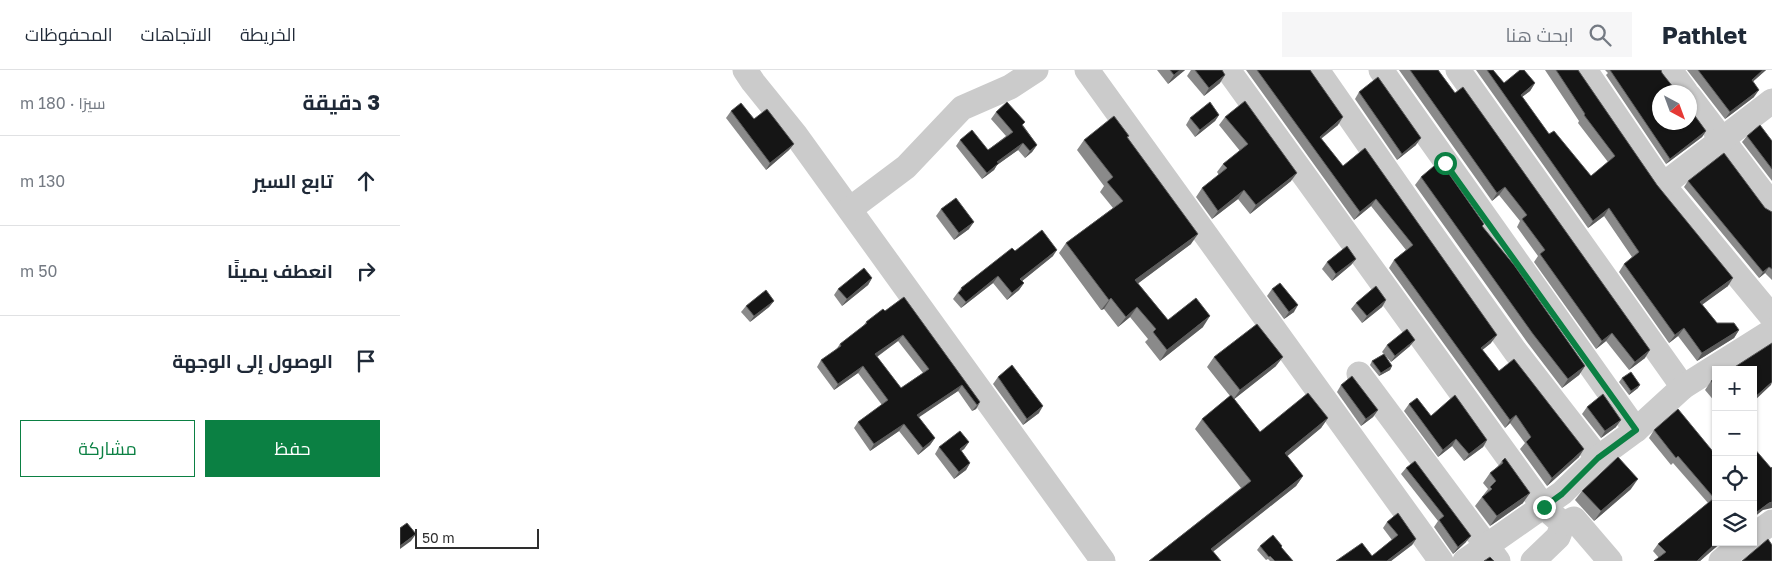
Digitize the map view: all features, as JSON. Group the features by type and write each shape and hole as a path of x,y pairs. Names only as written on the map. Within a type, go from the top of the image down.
{"street":[{"path":"746,70 753,82 795,134 850,209 1103,561"},
{"path":"850,209 906,167 962,108 1010,87 1036,70"},
{"path":"1087,70 1441,561"},
{"path":"1228,70 1544,507 1563,524"},
{"path":"1317,70 1415,211 1516,351 1598,458"},
{"path":"1381,70 1636,430"},
{"path":"1458,70 1683,387"},
{"path":"1586,70 1663,185 1772,317"},
{"path":"1670,70 1681,85"},
{"path":"1663,185 1772,101"},
{"path":"1697,107 1772,205"},
{"path":"1465,561 1491,553 1544,507 1562,494 1598,458 1636,430 1683,387 1772,331"},
{"path":"1359,374 1491,553"},
{"path":"1541,558 1558,537 1563,524 1574,520 1610,561"},
{"path":"1757,533 1772,522"},
{"path":"1721,561 1740,546"}],"building":[{"path":"1170,70 1180,70 1174,75"},
{"path":"1195,70 1222,70 1225,75 1209,88"},
{"path":"1257,70 1310,70 1343,117 1320,137 1343,166 1365,148 1497,335 1481,348 1499,371 1514,359 1584,449 1552,478 1526,442 1531,437 1516,415 1510,420 1394,260 1413,245 1376,199 1360,212"},
{"path":"1410,70 1438,70 1455,93 1463,87 1650,350 1635,362 1612,333 1602,341 1540,254 1545,250 1522,219 1527,215 1505,187 1497,193"},
{"path":"1487,70 1493,70 1504,83 1520,70 1524,70 1535,83 1521,95 1549,134 1554,131 1591,176 1615,156 1584,115 1556,70 1578,70 1657,185 1733,278 1700,302 1717,323 1734,323 1739,330 1702,353 1684,328 1675,335 1624,264 1639,252 1609,208 1593,221"},
{"path":"1610,70 1661,70 1671,85 1652,85 1652,130 1697,130 1697,119 1706,131 1670,159"},
{"path":"1698,70 1763,70 1752,80 1759,90 1730,112"},
{"path":"1378,77 1421,138 1402,154 1359,92"},
{"path":"1245,101 1297,173 1256,205 1244,190 1218,211 1202,188 1227,168 1223,164 1248,144 1225,117"},
{"path":"1007,102 1025,122 1022,125 1037,145 1030,151 1023,143 997,162 999,163 987,173 960,140 972,130 988,150 1013,132 996,112"},
{"path":"1210,102 1219,115 1200,130 1190,118"},
{"path":"741,103 754,119 767,109 794,144 770,163 731,111"},
{"path":"1114,116 1129,136 1127,137 1198,234 1135,280 1168,320 1196,298 1210,316 1167,350 1153,332 1156,329 1137,307 1126,317 1111,298 1109,300 1066,243 1123,201 1107,182 1113,177 1084,140"},
{"path":"1760,125 1772,141 1772,169 1747,136"},
{"path":"1724,153 1765,208 1772,212 1772,269 1769,267 1763,272 1688,181"},
{"path":"1440,161 1484,224 1482,226 1514,265 1585,366 1568,379 1533,334 1421,177"},
{"path":"956,198 974,222 959,233 941,209"},
{"path":"1042,230 1057,250 1020,279 1024,283 1012,293 998,276 966,302 958,293 961,288 1012,248 1015,251"},
{"path":"1347,246 1356,259 1336,274 1327,262"},
{"path":"864,268 872,278 847,299 838,289"},
{"path":"1280,283 1298,305 1289,312 1272,289"},
{"path":"1376,286 1386,300 1367,316 1356,303"},
{"path":"766,290 774,301 754,316 746,306"},
{"path":"904,297 980,402 977,405 962,385 917,415 935,438 923,448 904,424 874,444 858,422 888,400 863,366 838,384 821,360 841,346 840,344 866,322 883,309 885,311","holes":["903,335 929,369 901,388 875,354"]},
{"path":"1257,324 1283,357 1240,390 1214,357"},
{"path":"1407,329 1415,340 1395,356 1387,345"},
{"path":"1772,343 1772,382 1757,395 1757,366 1736,366"},
{"path":"1384,354 1392,366 1381,373 1372,361"},
{"path":"1012,365 1043,406 1027,419 998,377"},
{"path":"1631,372 1640,385 1631,391 1622,378"},
{"path":"1352,376 1378,410 1366,419 1341,385"},
{"path":"1308,393 1328,418 1285,453 1303,476 1211,549 1221,561 1149,561 1251,481 1202,419 1231,395 1260,432"},
{"path":"1603,394 1621,420 1605,431 1587,407"},
{"path":"1455,395 1487,440 1469,454 1456,439 1443,450 1409,404 1417,398 1431,416"},
{"path":"1678,409 1712,450 1712,496 1678,456 1676,458 1654,430"},
{"path":"960,431 969,442 960,449 970,463 959,472 939,447"},
{"path":"1757,452 1772,467 1772,502 1757,512"},
{"path":"1618,457 1638,479 1601,511 1582,491"},
{"path":"1505,458 1530,493 1497,516 1482,497 1492,489 1490,487 1496,481 1490,473 1503,463 1502,461"},
{"path":"1415,461 1471,536 1458,547 1439,520 1444,516 1406,468"},
{"path":"1712,500 1713,546 1697,561 1654,561 1666,552 1658,544"},
{"path":"1398,513 1416,539 1387,561 1336,561 1362,543 1372,556 1398,535 1387,522"},
{"path":"407,523 416,534 400,546 400,528"},
{"path":"1273,535 1293,561 1275,561 1260,546"},
{"path":"1768,539 1772,545 1772,561 1742,561"},
{"path":"1490,557 1494,561 1484,561"}],"route":[{"path":"1445,163 1636,430 1598,458 1562,494 1544,507"}]}
